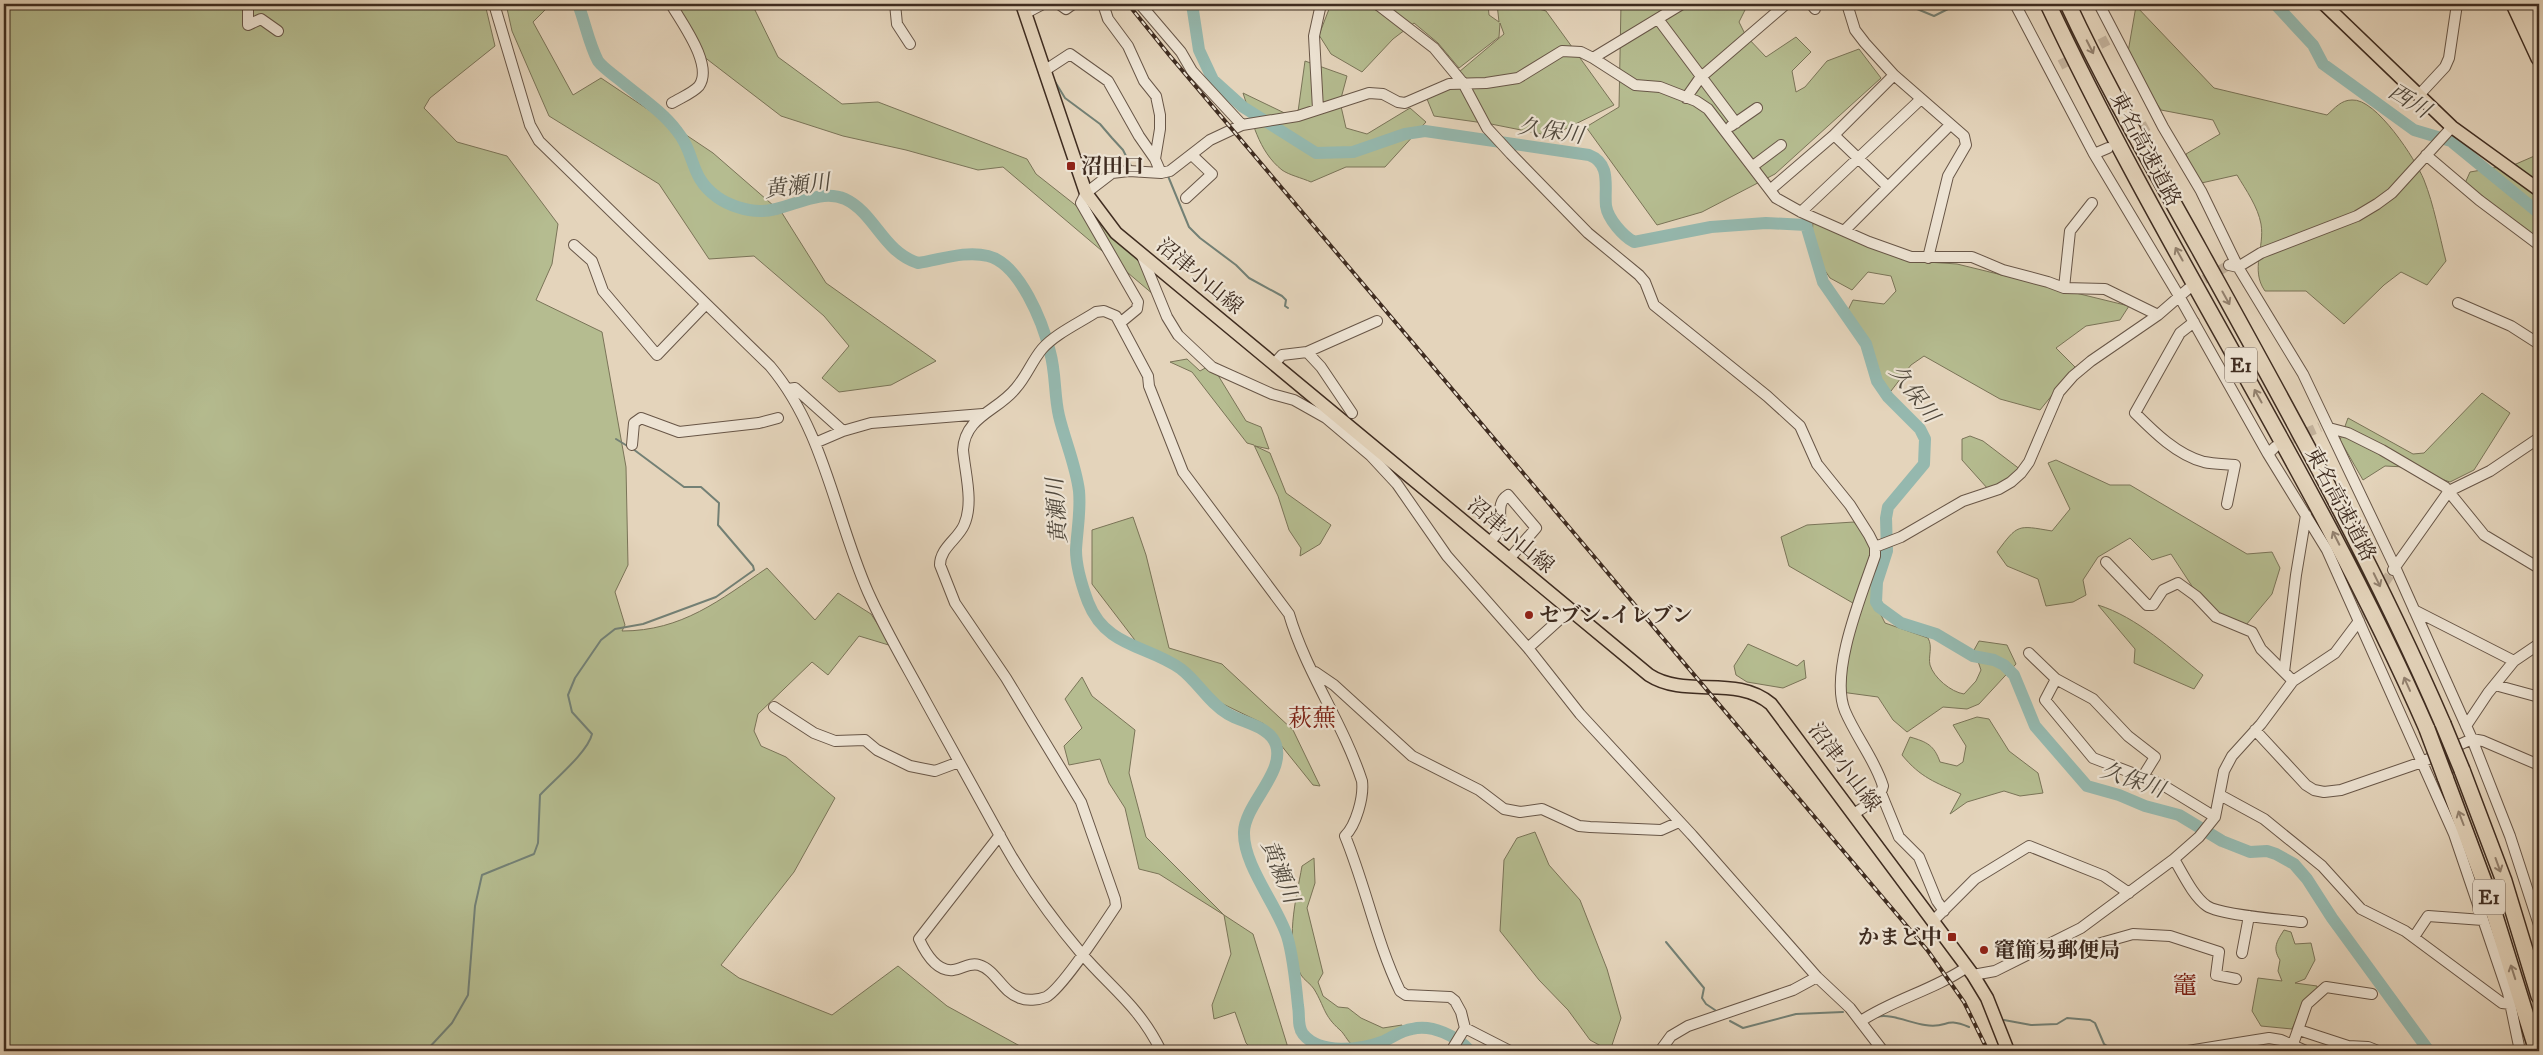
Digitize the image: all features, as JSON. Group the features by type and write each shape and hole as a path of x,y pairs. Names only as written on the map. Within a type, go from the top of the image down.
{"highway":[{"name":"東名高速道路","path":"2048,4 2148,200 2326,518 2383,631 2426,729 2486,887 2537,1051"},
{"name":"東名高速道路","path":"2068,4 2132,128 2342,511 2412,654 2462,770 2504,881 2539,996"},
{"path":"2514,4 2539,58"},
{"path":"2526,4 2539,32"}],"main road":[{"path":"2324,4 2419,95 2449,130 2539,190"},
{"name":"沼津小山線","path":"1024,9 1086,193 1116,233 1274,364 1374,453 1509,559 1656,680 1680,687 1749,690 1764,698 1781,716 1855,814 1970,971 1986,998 2008,1051"}],"street":[{"path":"248,4 248,25 261,19 278,31"},
{"path":"494,4 530,126 539,141 770,366 788,389 804,416 815,443 868,592 959,762 1032,892 1082,954 1133,1006 1143,1019 1161,1051"},
{"path":"670,4 699,53 703,76 698,87 672,103"},
{"path":"895,4 896,24 910,44"},
{"path":"1024,9 1043,4"},
{"path":"1059,4 1066,9 1073,4"},
{"path":"1103,4 1108,19 1128,46 1144,82 1156,96 1160,122 1155,159"},
{"path":"1140,4 1181,52 1192,70 1246,124"},
{"path":"1318,109 1314,36 1322,4"},
{"path":"1377,4 1434,48 1463,83 1487,128 1510,154 1600,245 1639,275 1645,282 1654,305 1767,396 1800,426 1817,464 1850,505 1876,546 1875,556 1849,633 1841,693 1845,710 1883,786 1881,793 1855,814"},
{"path":"1593,58 1682,4"},
{"path":"1686,98 1701,77 1786,4"},
{"path":"1847,4 1855,30 1894,75 1964,136 1966,145 1948,176 1928,258"},
{"path":"2015,4 2055,67 2094,154 2184,292 2194,322 2272,450 2306,515 2327,550 2454,834 2511,1004 2520,1051"},
{"path":"2099,4 2111,38 2156,122 2201,191 2234,266 2304,374 2325,426 2414,610 2472,739 2510,836 2539,925"},
{"path":"2419,95 2447,62 2457,4"},
{"path":"1658,19 1736,122"},
{"path":"1120,323 1137,310 1138,302 1081,204 1086,193 1112,173 1129,171 1161,173 1170,171 1210,140 1246,124 1298,116 1369,93 1382,94 1398,102 1405,103 1449,84 1486,83 1518,78 1562,51 1581,52 1635,85 1660,87 1686,98 1696,100 1708,109 1770,190 1784,205 1897,252 1928,258 1972,257 2003,270 2064,288 2105,288 2158,315"},
{"path":"1044,71 1070,54 1108,82 1139,136 1155,159 1161,173"},
{"path":"1770,190 1834,134 1894,75"},
{"path":"1801,212 1921,99"},
{"path":"1725,130 1757,108"},
{"path":"1844,231 1950,125"},
{"path":"2234,266 2261,253 2357,216 2392,193 2449,130"},
{"path":"1834,134 1887,186"},
{"path":"1753,166 1781,145"},
{"path":"2094,154 2108,148"},
{"path":"2428,153 2479,200 2539,246"},
{"path":"1186,198 1212,174 1192,155"},
{"path":"2064,288 2070,231 2092,203"},
{"path":"574,244 592,261 603,290 657,355 706,304"},
{"path":"1140,253 1168,317 1178,335 1212,367 1272,394 1294,400 1326,418 1374,453 1447,556 1528,648 1580,714 1817,977 1861,1021 1883,1051"},
{"path":"1876,546 1894,539 1963,501 1998,489 2011,482 2029,462 2060,392 2073,376 2091,361 2158,315 2184,292"},
{"path":"2458,303 2511,326 2539,344"},
{"path":"1000,835 919,939 924,951 938,966 951,970 974,963 986,967 1013,994 1027,1000 1046,996 1082,954 1116,906 1113,890 1081,802 1006,678 955,603 940,565 942,555 964,526 967,515 963,440 968,429 983,414 1016,390 1042,349 1096,312 1110,312 1116,316 1148,376 1149,386 1183,472 1289,614 1297,641 1339,722 1362,781 1363,790 1352,829 1345,836 1359,868 1378,941 1400,991 1406,995 1450,997 1455,1001 1461,1012 1464,1030 1452,1050"},
{"path":"1274,364 1282,355 1307,352 1377,321"},
{"path":"2194,322 2180,333 2135,413 2150,429 2180,451 2203,461 2235,465 2227,504"},
{"path":"1307,352 1321,367 1352,413"},
{"path":"788,389 795,388 843,431"},
{"path":"815,443 843,431 871,423 983,414"},
{"path":"632,445 634,423 641,418 679,432 759,423 778,418"},
{"path":"2325,426 2348,433 2382,450 2445,487 2484,535 2539,568"},
{"path":"2394,569 2449,491 2490,471 2539,438"},
{"path":"1489,543 1500,529 1499,516 1502,500 1508,495 1536,528 1509,559"},
{"path":"2284,672 2296,575 2306,515"},
{"path":"2106,562 2147,605 2153,605 2163,590 2178,582 2196,596 2216,617 2252,632 2261,649 2293,681"},
{"path":"1528,648 1570,610"},
{"path":"2414,610 2514,661"},
{"path":"1861,1021 1876,1011 1970,971 1995,972 2051,944 2081,928 2174,859 2199,837 2212,821 2228,762 2293,681 2335,653 2359,621"},
{"path":"2466,726 2514,661 2539,644"},
{"path":"2029,653 2056,679 2094,699 2128,736 2156,757 2142,778"},
{"path":"1313,670 1334,685 1412,756 1479,790 1504,809 1520,812 1542,809 1579,826 1590,827 1661,830 1679,822"},
{"path":"2056,679 2045,700 2093,758 2161,784 2212,821"},
{"path":"2495,685 2539,698"},
{"path":"774,707 814,733 835,741 865,740 877,750 910,766 935,771 959,762"},
{"path":"2255,730 2306,785 2314,790 2324,792 2341,790 2422,762 2472,739 2483,741 2539,765"},
{"path":"1881,793 1899,837 1919,857 1937,901 1944,910"},
{"path":"2220,795 2264,819 2322,866 2361,909 2414,937 2502,1004 2511,1004"},
{"path":"1933,921 1975,879 2029,846 2104,876 2129,893"},
{"path":"2174,859 2188,883 2208,907 2250,916 2302,922"},
{"path":"2242,953 2250,916"},
{"path":"2414,937 2428,916 2483,920"},
{"path":"2051,944 2069,952 2133,934 2170,936 2219,952 2216,975 2236,978"},
{"path":"1662,1051 1671,1036 1688,1026 1793,990 1817,977"},
{"path":"2293,1044 2307,1004 2326,987 2372,994"},
{"path":"1464,1030 1510,1051"},
{"path":"2299,1030 2348,1046 2368,1047 2378,1051"},
{"path":"2188,1051 2269,1038 2293,1044 2306,1051"}],"green space":[{"path":"4,4 485,4 495,46 430,98 424,108 457,142 507,156 558,224 552,264 536,300 602,332 626,467 628,565 615,592 625,625 622,631 644,630 682,620 716,602 767,568 815,620 838,593 871,614 892,646 859,636 828,675 812,662 758,714 754,731 761,746 786,757 835,798 794,872 721,965 739,978 832,1015 898,966 947,1006 1029,1051 4,1051"},
{"path":"506,4 551,4 533,22 573,95 601,78 713,153 782,213 826,283 936,361 891,385 839,392 822,378 849,346 824,316 754,256 709,259 659,184 549,116 512,31"},
{"path":"673,4 752,4 778,57 842,104 878,102 1027,159 1036,174 1144,259 1154,295 1003,167 978,170 906,150 843,136 781,116 699,53"},
{"path":"1331,4 1363,4 1380,12 1389,4 1488,4 1489,15 1499,22 1497,4 1522,4 1546,11 1614,105 1551,136 1491,124 1434,116 1427,99 1504,34 1500,23 1499,37 1459,68 1438,43 1414,23 1393,39 1362,72 1331,54 1319,35"},
{"path":"1621,4 1748,4 1739,22 1746,36 1766,57 1796,37 1811,52 1792,71 1796,92 1805,87 1827,61 1859,49 1881,78 1775,174 1702,212 1657,225 1586,127 1619,107"},
{"path":"2136,6 2214,88 2327,115 2341,103 2352,100 2362,102 2383,119 2404,145 2420,171 2434,209 2446,261 2427,285 2401,272 2384,285 2344,324 2306,291 2265,291 2261,283 2258,267 2262,233 2261,224 2248,193 2237,175 2197,184 2186,154 2220,134 2213,120 2161,110 2127,58"},
{"path":"1305,61 1347,76 1340,102 1346,128 1367,134 1410,108 1426,122 1385,167 1346,167 1311,182 1285,172 1267,154 1261,144 1243,93 1297,119"},
{"path":"2539,154 2539,246 2462,190 2470,172 2516,164"},
{"path":"1813,222 1927,262 1957,264 2129,306 2120,320 2086,326 2056,348 2075,367 2040,410 2000,399 1924,356 1911,365 1891,391 1881,387 1847,312 1853,300 1884,304 1896,291 1891,276 1868,272 1852,290 1830,278 1811,250"},
{"path":"1187,359 1200,371 1207,367 1216,372 1246,421 1261,427 1269,449 1255,446 1270,453 1286,493 1331,525 1320,544 1300,556 1301,548 1289,530 1278,496 1254,445 1247,443 1192,372 1170,362"},
{"path":"2482,393 2510,413 2474,470 2450,482 2405,467 2385,466 2363,480 2340,440 2348,418 2413,454 2424,453"},
{"path":"1970,436 1983,441 2021,470 2011,482 1988,489 1962,460 1962,439"},
{"path":"2056,460 2110,485 2130,485 2247,554 2272,552 2280,568 2272,594 2246,625 2221,624 2203,603 2171,554 2152,560 2130,538 2098,557 2083,580 2086,595 2073,602 2046,606 2038,579 2007,566 1997,552 2014,531 2019,529 2032,528 2052,531 2070,509 2048,463"},
{"path":"1133,517 1146,555 1169,648 1222,664 1293,730 1320,786 1313,785 1264,724 1221,703 1186,674 1144,652 1092,584 1092,530"},
{"path":"1854,522 1881,553 1877,607 1885,623 1928,638 1930,665 1935,675 1944,684 1964,694 1976,681 1981,670 1974,650 1979,641 2007,645 2016,664 1979,704 1967,709 1943,707 1907,732 1893,720 1878,697 1841,692 1858,606 1789,566 1781,537 1807,525"},
{"path":"2098,605 2126,617 2140,626 2203,675 2194,689 2134,663 2135,649"},
{"path":"1748,644 1797,666 1804,660 1806,678 1783,688 1747,682 1736,675 1734,666"},
{"path":"1082,677 1092,696 1135,730 1129,773 1146,837 1224,915 1159,874 1139,869 1125,808 1109,783 1100,759 1069,765 1064,746 1082,728 1065,699"},
{"path":"1977,717 1989,719 2009,751 2038,773 2043,793 2020,796 2004,791 1967,802 1950,814 1961,794 1922,774 1902,755 1910,737 1929,745 1940,762 1957,766 1963,762 1966,746 1953,725"},
{"path":"1535,832 1549,865 1580,900 1607,969 1621,1018 1610,1051 1590,1040 1568,1010 1539,980 1500,931 1504,860 1517,838"},
{"path":"1314,858 1315,883 1307,908 1323,973 1318,982 1323,996 1338,1007 1348,1008 1361,1018 1383,1028 1402,1025 1402,1033 1366,1046 1353,1045 1330,1020 1318,995 1301,975 1293,949 1293,921 1302,866"},
{"path":"1224,915 1253,934 1289,1051 1254,1051 1246,1043 1235,1012 1214,1019 1212,1005 1231,954"},
{"path":"2284,930 2291,932 2295,944 2311,943 2315,960 2305,979 2295,983 2317,986 2318,991 2304,1001 2292,1029 2261,1026 2252,1011 2258,978 2282,981 2278,971 2280,960 2276,948"}],"waterway":[{"name":"黄瀬川","path":"578,4 598,61 671,124 683,140 702,181 721,200 743,209 760,211 780,208 813,198 835,196 855,205 864,213 887,242 906,258 918,263 979,254 1000,261 1010,270 1020,282 1036,311 1050,352 1059,416 1079,491 1077,563 1088,602 1096,617 1105,628 1117,637 1181,669 1221,709 1262,729 1268,733 1276,745 1277,756 1275,766 1246,821 1244,832 1245,845 1249,858 1287,936 1294,970 1301,1031 1310,1041 1330,1048 1341,1049 1364,1047 1384,1041 1401,1032 1428,1028 1444,1032 1470,1051"},
{"name":"久保川","path":"1192,4 1199,50 1213,80 1243,107 1316,153 1353,152 1405,134 1425,131 1589,155 1596,159 1604,170 1607,211 1613,222 1634,242 1711,227 1766,223 1806,225 1823,282 1866,344 1877,381 1888,397 1920,429 1925,439 1924,464 1888,507 1886,518 1887,551 1877,582 1876,602 1879,607 1901,623 1936,634 1973,656 1994,660 2004,665 2014,675 2035,726 2087,786 2119,795 2145,806 2179,815 2222,841 2250,852 2267,851 2294,864 2307,879 2332,918 2429,1051"},
{"path":"1905,4 1934,16 1948,9"},
{"name":"西川","path":"2275,4 2313,45 2323,64 2414,130 2451,141 2539,213"},
{"path":"1054,80 1065,98 1100,124 1123,150 1131,166"},
{"path":"1168,176 1189,227 1249,278 1282,296 1286,300 1285,306 1288,308"},
{"path":"616,439 629,447"},
{"path":"426,1051 452,1023 468,995 475,906 482,875 534,854 538,843 540,795 570,766 584,749 592,734 572,712 568,695 575,678 601,640 615,629 643,624 716,597 754,570 753,566 718,525 719,503 701,487 684,487 633,449"},
{"path":"1666,942 1704,988 1702,998 1706,1004 1715,1010"},
{"path":"1730,1021 1743,1028 1796,1014 1843,1012"},
{"path":"1877,1017 1888,1016 1933,1026 1955,1023 1969,1027"},
{"path":"2004,1020 2031,1025 2057,1024 2067,1018 2090,1020 2095,1023 2104,1044 2115,1051"}],"tunnel":[{"path":"2060,65 2108,40"},
{"path":"2113,145 2151,124"},
{"path":"2191,287 2229,265"},
{"path":"2278,445 2320,427"},
{"path":"2359,621 2393,570"}],"railway":[{"path":"1128,4 1928,951 1964,1002 1988,1051"}],"place":[{"name":"沼田口","path":"1071,166"},
{"name":"セブン-イレブン","path":"1529,615"},
{"name":"かまど中","path":"1952,937"},
{"name":"竃簡易郵便局","path":"1984,950"}],"district":[{"name":"萩蕪","path":"1312,718"},
{"name":"竈","path":"2185,985"}]}
